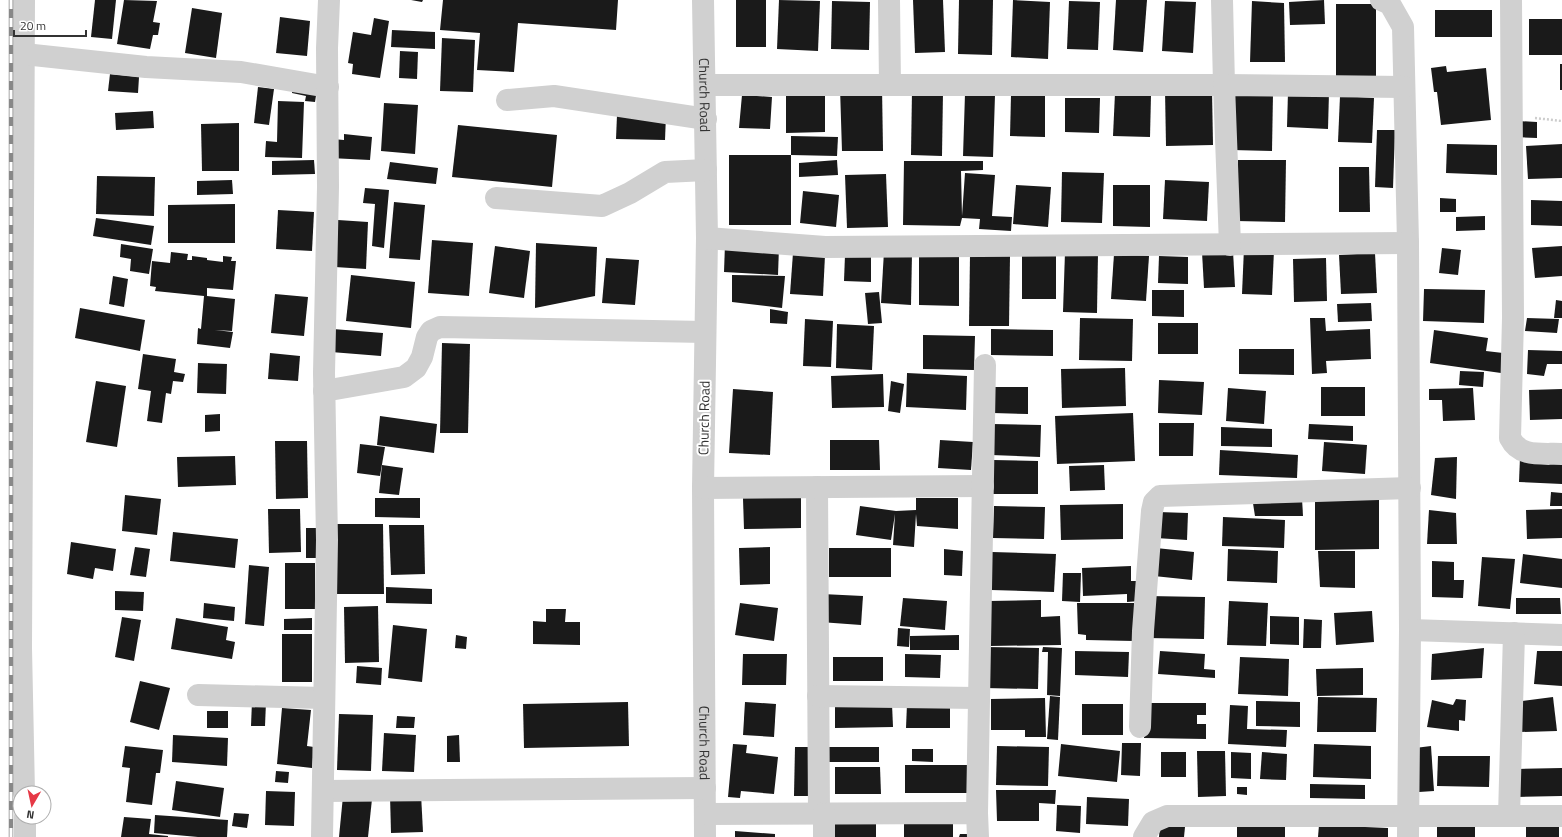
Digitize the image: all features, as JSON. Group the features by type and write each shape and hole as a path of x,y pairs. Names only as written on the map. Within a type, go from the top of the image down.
{"street":[{"path":"24,0 21,640 24,785"},
{"path":"322,837 327,540 324,391 328,87 327,48 329,0"},
{"name":"Church Road","path":"703,0 707,238 703,488 705,837"},
{"path":"889,0 890,85"},
{"path":"1222,0 1230,245"},
{"path":"1381,0 1390,4 1403,27 1408,243 1410,488 1408,827"},
{"path":"1511,0 1513,318 1510,438 1514,446 1523,452 1562,454"},
{"path":"24,54 146,67 241,72 328,87"},
{"path":"705,85 1224,85 1404,87"},
{"path":"508,100 554,96 706,119"},
{"path":"496,198 602,206 665,172 706,170"},
{"path":"707,238 825,247 1408,243"},
{"path":"324,391 404,377 416,368 422,357 427,337 431,331 440,327 705,332"},
{"path":"978,837 978,698 985,365"},
{"path":"703,488 983,486"},
{"path":"817,487 818,696 821,814 824,837"},
{"path":"1140,727 1143,631 1152,511 1154,502 1160,496 1410,488"},
{"path":"1410,630 1562,635"},
{"path":"1509,816 1514,633"},
{"path":"198,695 324,698"},
{"path":"818,696 978,698"},
{"path":"323,791 705,788"},
{"path":"706,814 977,813"},
{"path":"1144,837 1153,822 1167,816 1408,827 1509,816 1562,816"},
{"path":"25,825 25,837"}],"building":[{"path":"95,0 116,0 112,39 91,37"},
{"path":"124,0 157,1 153,22 160,23 158,35 153,35 150,49 117,44"},
{"path":"411,0 423,0 422,2"},
{"path":"443,0 618,0 616,30 518,23 514,72 477,70 480,33 440,30"},
{"path":"736,0 766,0 766,47 736,47"},
{"path":"779,0 820,1 818,51 777,49"},
{"path":"913,0 943,0 945,52 915,53"},
{"path":"959,0 993,0 992,55 958,54"},
{"path":"1013,0 1050,2 1048,59 1011,57"},
{"path":"1116,0 1147,0 1143,52 1113,50"},
{"path":"1324,0 1325,24 1290,25 1289,2"},
{"path":"832,1 870,2 869,50 831,49"},
{"path":"1069,1 1100,2 1098,50 1067,49"},
{"path":"1165,1 1196,2 1193,53 1162,51"},
{"path":"1252,1 1284,3 1285,62 1250,62"},
{"path":"1336,4 1376,4 1376,78 1336,78"},
{"path":"192,8 222,13 216,58 185,53"},
{"path":"1435,10 1492,10 1492,37 1435,37"},
{"path":"280,17 310,21 307,56 276,53"},
{"path":"374,18 389,21 380,78 352,74 353,64 348,63 353,32 371,35"},
{"path":"1529,19 1562,19 1562,55 1529,55"},
{"path":"392,30 435,32 435,49 391,47"},
{"path":"442,38 475,40 473,92 440,91"},
{"path":"400,51 418,52 417,79 399,78"},
{"path":"1560,64 1562,64 1562,90 1560,90"},
{"path":"1446,66 1447,72 1486,68 1491,120 1441,125 1437,92 1434,92 1431,68"},
{"path":"110,74 139,77 138,93 108,91"},
{"path":"293,85 317,89 315,102 305,101 306,96 292,93"},
{"path":"258,87 274,89 269,125 254,123"},
{"path":"882,87 883,151 842,151 840,88"},
{"path":"912,90 943,91 942,156 911,155"},
{"path":"1165,90 1212,90 1213,145 1166,146"},
{"path":"786,92 825,92 825,132 786,133"},
{"path":"1233,92 1273,93 1272,151 1232,150"},
{"path":"1288,92 1329,92 1328,129 1287,127"},
{"path":"1115,93 1151,95 1150,137 1113,136"},
{"path":"965,94 995,95 993,157 963,156"},
{"path":"742,95 772,97 770,129 739,128"},
{"path":"1011,95 1045,95 1045,137 1010,136"},
{"path":"1340,96 1374,98 1372,143 1338,142"},
{"path":"1065,98 1100,98 1099,133 1065,132"},
{"path":"278,101 304,102 302,158 265,157 266,141 277,142"},
{"path":"384,103 418,105 415,154 381,151"},
{"path":"153,111 154,128 116,130 115,113"},
{"path":"617,115 666,115 665,140 616,139"},
{"path":"1517,121 1537,122 1537,138 1516,137"},
{"path":"239,123 239,171 202,171 201,124"},
{"path":"458,125 557,135 552,187 452,177"},
{"path":"1377,130 1395,130 1393,188 1375,187"},
{"path":"344,134 372,137 370,160 330,158 332,139 344,140"},
{"path":"791,136 838,137 837,156 791,155"},
{"path":"1447,144 1497,145 1497,175 1446,173"},
{"path":"1562,144 1562,178 1528,179 1526,146"},
{"path":"729,155 791,155 791,225 729,225"},
{"path":"314,160 315,174 272,175 272,161"},
{"path":"837,160 838,175 799,177 799,163"},
{"path":"1238,160 1286,160 1285,222 1236,221"},
{"path":"904,161 983,161 983,170 961,171 962,216 965,173 995,175 992,216 1012,217 1011,231 979,229 980,219 962,218 960,226 903,225"},
{"path":"390,162 438,168 436,184 387,179"},
{"path":"1339,167 1369,167 1370,212 1339,212"},
{"path":"1062,172 1104,173 1102,223 1061,222"},
{"path":"886,174 888,227 847,228 845,175"},
{"path":"97,176 155,177 154,216 96,214"},
{"path":"232,180 233,194 197,195 197,181"},
{"path":"1165,180 1209,182 1207,221 1163,219"},
{"path":"1016,185 1051,187 1048,227 1013,224"},
{"path":"1113,185 1150,185 1150,227 1113,226"},
{"path":"365,188 389,190 384,248 372,246 375,204 363,203"},
{"path":"803,191 839,195 836,227 800,223"},
{"path":"1440,198 1456,199 1456,212 1440,212"},
{"path":"1531,200 1562,201 1562,226 1531,225"},
{"path":"394,202 425,205 420,260 389,258"},
{"path":"235,204 235,243 168,243 168,205"},
{"path":"278,210 314,212 312,251 276,249"},
{"path":"1485,216 1485,230 1456,231 1456,217"},
{"path":"96,218 154,226 151,245 93,236"},
{"path":"338,220 368,222 366,269 335,267"},
{"path":"432,240 473,243 469,296 428,293"},
{"path":"536,243 597,247 595,296 535,308"},
{"path":"121,244 153,249 149,274 130,271 131,259 120,257"},
{"path":"725,244 779,247 778,275 724,272"},
{"path":"495,246 530,251 524,298 489,293"},
{"path":"1562,246 1562,276 1535,278 1532,248"},
{"path":"1244,248 1274,250 1272,295 1242,294"},
{"path":"1442,248 1461,250 1458,275 1439,273"},
{"path":"884,251 912,253 911,305 881,303"},
{"path":"1233,251 1235,287 1204,288 1202,252"},
{"path":"171,252 188,254 187,260 192,260 192,256 223,262 223,256 232,257 231,261 236,261 233,290 207,288 207,296 235,299 232,331 215,330 233,332 230,348 197,344 198,328 201,329 204,296 155,291 156,287 150,286 152,261 170,263"},
{"path":"1065,252 1098,253 1097,313 1063,312"},
{"path":"793,253 825,255 823,296 790,294"},
{"path":"1375,253 1377,293 1341,294 1339,255"},
{"path":"1114,254 1149,256 1146,301 1111,299"},
{"path":"845,255 871,256 871,282 844,281"},
{"path":"970,255 1010,256 1009,326 969,326"},
{"path":"1056,255 1056,299 1022,299 1022,256"},
{"path":"919,256 959,256 959,306 919,305"},
{"path":"1159,256 1188,257 1188,284 1158,283"},
{"path":"606,258 639,260 635,305 602,303"},
{"path":"1326,258 1327,301 1294,302 1293,259"},
{"path":"351,275 415,282 411,328 346,321"},
{"path":"732,275 785,276 782,308 732,302"},
{"path":"113,276 128,279 124,307 109,304"},
{"path":"1424,289 1485,290 1484,323 1423,321"},
{"path":"1152,290 1184,290 1184,317 1152,316"},
{"path":"879,292 882,323 868,324 865,293"},
{"path":"275,294 308,297 304,336 271,333"},
{"path":"1556,300 1562,301 1562,318 1554,318"},
{"path":"1371,303 1372,321 1338,322 1337,304"},
{"path":"80,308 145,320 140,351 75,338"},
{"path":"770,309 788,312 787,324 770,323"},
{"path":"1080,318 1133,319 1132,361 1079,360"},
{"path":"1310,318 1325,318 1326,331 1370,329 1371,359 1326,361 1327,373 1312,374"},
{"path":"1527,318 1559,319 1557,333 1525,331"},
{"path":"805,319 833,321 831,367 803,366"},
{"path":"1158,323 1198,323 1198,354 1158,354"},
{"path":"837,324 874,326 872,370 836,368"},
{"path":"333,329 383,333 381,356 331,352"},
{"path":"991,329 1053,330 1053,356 991,355"},
{"path":"1434,330 1488,338 1486,351 1503,353 1501,373 1430,363"},
{"path":"923,335 975,336 974,370 923,369"},
{"path":"442,343 470,344 468,433 440,433"},
{"path":"1239,349 1294,349 1294,375 1239,374"},
{"path":"1528,350 1562,351 1562,364 1547,364 1544,376 1527,374"},
{"path":"270,353 300,356 298,381 268,379"},
{"path":"143,354 176,359 174,372 185,374 183,382 173,381 171,394 166,393 162,423 147,421 151,391 138,389"},
{"path":"198,363 227,364 226,394 197,393"},
{"path":"1125,368 1126,406 1062,408 1061,369"},
{"path":"1460,371 1484,372 1483,387 1459,385"},
{"path":"907,373 967,376 966,410 906,407"},
{"path":"883,374 884,407 832,408 831,376"},
{"path":"1159,380 1204,382 1202,415 1158,413"},
{"path":"96,381 126,386 117,447 86,442"},
{"path":"891,381 904,384 900,413 888,411"},
{"path":"993,387 1028,387 1028,414 993,413"},
{"path":"1321,387 1365,387 1365,416 1321,416"},
{"path":"1228,388 1266,391 1264,424 1226,421"},
{"path":"1473,388 1475,420 1443,421 1442,400 1429,400 1429,389"},
{"path":"733,389 773,392 770,455 729,453"},
{"path":"1562,389 1562,419 1530,420 1529,390"},
{"path":"1133,413 1135,461 1057,464 1055,416"},
{"path":"220,414 220,431 205,432 205,415"},
{"path":"380,416 437,424 434,453 377,445"},
{"path":"1159,423 1194,423 1193,456 1159,456"},
{"path":"992,424 1041,425 1040,457 991,455"},
{"path":"1309,424 1353,426 1353,441 1308,439"},
{"path":"1221,427 1272,429 1272,447 1221,446"},
{"path":"830,440 879,440 880,470 830,470"},
{"path":"940,440 973,442 971,470 938,468"},
{"path":"275,441 307,441 308,498 276,499"},
{"path":"1324,442 1367,445 1365,474 1322,471"},
{"path":"360,444 385,447 380,476 357,473"},
{"path":"1220,450 1298,455 1297,478 1219,475"},
{"path":"235,456 236,485 178,487 177,457"},
{"path":"1457,457 1456,499 1431,495 1435,458"},
{"path":"1520,457 1562,459 1562,484 1519,482"},
{"path":"993,460 1038,461 1038,494 992,494"},
{"path":"382,465 403,468 399,495 379,493"},
{"path":"1104,465 1105,490 1070,491 1069,466"},
{"path":"1551,492 1562,493 1562,506 1550,506"},
{"path":"125,495 161,499 157,535 122,531"},
{"path":"1252,497 1302,498 1303,516 1255,516"},
{"path":"1315,497 1379,497 1379,549 1315,550"},
{"path":"375,498 420,498 420,518 375,517"},
{"path":"743,498 801,498 801,528 744,529"},
{"path":"916,498 958,498 958,529 917,526 916,514 914,547 893,545 895,514 891,540 856,535 860,506 896,511 916,510"},
{"path":"1123,504 1123,539 1061,540 1060,505"},
{"path":"994,506 1045,507 1044,539 993,538"},
{"path":"268,509 300,509 301,552 269,553"},
{"path":"1562,509 1562,538 1527,539 1526,510"},
{"path":"1429,510 1456,513 1457,544 1427,544"},
{"path":"1158,512 1188,513 1187,540 1156,538"},
{"path":"1223,517 1285,520 1284,548 1222,546"},
{"path":"334,524 383,524 384,594 335,594"},
{"path":"389,525 424,525 425,574 391,575"},
{"path":"306,528 318,528 318,558 306,558"},
{"path":"173,532 238,539 235,568 170,561"},
{"path":"71,542 116,549 113,571 95,568 93,579 67,574"},
{"path":"135,547 150,549 146,577 130,575"},
{"path":"770,547 770,584 740,585 739,548"},
{"path":"829,548 891,548 891,577 829,577"},
{"path":"1156,548 1194,552 1192,580 1154,576"},
{"path":"944,549 963,551 962,576 944,575"},
{"path":"1228,549 1278,551 1277,583 1227,581"},
{"path":"1318,551 1355,551 1355,588 1320,587"},
{"path":"992,552 1056,554 1054,592 991,590"},
{"path":"1523,554 1562,559 1562,588 1520,583"},
{"path":"1482,557 1515,559 1510,609 1478,606"},
{"path":"1432,561 1454,562 1454,580 1464,580 1463,598 1432,597"},
{"path":"285,563 315,563 315,609 285,609"},
{"path":"249,565 269,567 264,626 245,624"},
{"path":"1131,566 1131,581 1139,581 1140,601 1127,602 1127,594 1083,596 1082,568"},
{"path":"1063,573 1081,573 1080,602 1062,601"},
{"path":"386,587 432,589 432,604 386,603"},
{"path":"115,591 144,592 143,611 115,610"},
{"path":"822,594 863,596 861,625 820,622"},
{"path":"1148,596 1205,597 1204,639 1147,638"},
{"path":"903,598 947,601 945,630 900,626"},
{"path":"1516,598 1560,598 1561,614 1516,614"},
{"path":"1041,600 1041,617 1060,616 1061,645 990,646 989,601"},
{"path":"1229,601 1268,603 1266,646 1227,645"},
{"path":"204,603 235,607 234,621 203,618"},
{"path":"740,603 778,608 774,641 735,635"},
{"path":"1077,603 1134,603 1134,641 1086,640 1086,635 1078,634"},
{"path":"378,606 379,662 345,663 344,607"},
{"path":"546,609 566,609 565,622 580,622 580,645 533,644 533,621 546,622"},
{"path":"1372,611 1374,642 1336,645 1334,613"},
{"path":"1270,616 1299,617 1299,645 1270,644"},
{"path":"122,617 141,620 134,661 115,657"},
{"path":"176,618 228,627 226,640 235,642 232,659 171,649"},
{"path":"312,618 312,630 284,630 284,619"},
{"path":"1304,619 1322,620 1321,648 1303,648"},
{"path":"393,625 427,629 422,682 388,678"},
{"path":"898,628 910,629 909,647 897,646"},
{"path":"282,634 312,634 312,682 282,682"},
{"path":"456,635 467,637 466,649 455,648"},
{"path":"959,635 959,650 910,650 910,636"},
{"path":"985,647 1039,648 1038,689 984,688"},
{"path":"1043,647 1062,648 1060,696 1047,695 1048,652 1042,652"},
{"path":"1484,648 1482,678 1431,680 1432,654"},
{"path":"1075,651 1129,652 1128,677 1075,675"},
{"path":"1160,651 1205,654 1204,669 1215,670 1215,678 1158,674"},
{"path":"1537,651 1562,651 1562,686 1534,684"},
{"path":"743,654 787,654 786,685 742,685"},
{"path":"905,654 941,655 940,678 905,677"},
{"path":"833,657 883,657 883,681 833,681"},
{"path":"1240,657 1289,659 1288,696 1238,694"},
{"path":"357,666 382,668 381,685 356,683"},
{"path":"1363,668 1363,695 1317,696 1316,669"},
{"path":"140,681 170,688 159,730 130,722"},
{"path":"1050,696 1060,697 1058,740 1047,739"},
{"path":"1318,697 1377,698 1376,732 1317,732"},
{"path":"1553,697 1557,731 1521,732 1522,701"},
{"path":"1045,698 1046,737 1025,737 1025,730 991,730 991,699"},
{"path":"1456,699 1466,700 1465,721 1459,720 1459,731 1427,727 1432,700 1453,705"},
{"path":"252,701 266,702 265,726 251,726"},
{"path":"1256,701 1300,702 1300,727 1256,726"},
{"path":"628,702 629,746 524,748 523,704"},
{"path":"745,702 776,704 774,737 743,735"},
{"path":"1145,703 1206,703 1206,715 1197,715 1197,724 1206,724 1206,739 1144,738"},
{"path":"892,704 893,727 835,728 835,705"},
{"path":"907,704 950,704 950,728 906,728"},
{"path":"1082,704 1123,704 1123,735 1082,735"},
{"path":"1230,705 1248,706 1247,729 1287,730 1286,747 1228,744"},
{"path":"282,708 311,710 307,746 314,747 312,768 277,764"},
{"path":"207,711 228,711 228,728 207,728"},
{"path":"339,714 373,715 371,771 337,770"},
{"path":"397,716 415,717 414,728 396,728"},
{"path":"384,733 416,735 414,772 382,771"},
{"path":"173,735 228,738 227,766 172,762"},
{"path":"459,735 460,762 447,762 447,736"},
{"path":"1122,743 1141,743 1140,776 1121,775"},
{"path":"733,744 747,745 746,753 778,757 774,794 741,791 740,798 728,797"},
{"path":"1061,744 1120,751 1117,782 1058,776"},
{"path":"1314,744 1371,746 1371,779 1313,777"},
{"path":"125,746 163,750 160,773 156,773 152,805 126,802 130,768 122,767"},
{"path":"997,746 1049,747 1048,786 996,785"},
{"path":"1431,746 1434,791 1419,792 1415,748"},
{"path":"795,747 810,747 808,796 794,796"},
{"path":"823,747 879,747 879,762 823,762"},
{"path":"912,749 933,749 933,762 912,761"},
{"path":"1197,751 1225,751 1226,796 1198,797"},
{"path":"1161,752 1186,752 1186,777 1161,777"},
{"path":"1231,752 1251,753 1251,779 1231,778"},
{"path":"1262,752 1287,754 1286,780 1260,779"},
{"path":"1438,756 1490,756 1489,787 1437,786"},
{"path":"905,765 971,765 971,793 905,793"},
{"path":"835,767 880,767 881,794 835,794"},
{"path":"1562,768 1562,796 1517,797 1517,769"},
{"path":"276,771 289,772 288,783 275,782"},
{"path":"176,781 224,788 220,817 172,810"},
{"path":"1310,784 1365,785 1365,799 1310,798"},
{"path":"1237,787 1247,787 1247,795 1237,794"},
{"path":"996,790 1056,790 1055,804 1039,803 1039,821 997,821"},
{"path":"266,791 295,792 294,826 265,825"},
{"path":"421,794 423,832 391,833 390,795"},
{"path":"343,796 372,799 368,837 339,837"},
{"path":"1087,797 1129,799 1128,826 1086,824"},
{"path":"1057,805 1081,806 1080,833 1056,831"},
{"path":"234,813 249,814 247,828 232,826"},
{"path":"155,815 228,820 227,837 198,837 154,833"},
{"path":"124,817 151,819 149,834 168,837 121,837"},
{"path":"904,819 953,820 953,837 904,837"},
{"path":"876,823 876,837 832,837 831,824"},
{"path":"1237,823 1285,824 1285,837 1237,837"},
{"path":"1437,823 1475,823 1475,837 1437,837"},
{"path":"1559,824 1559,837 1526,837 1526,825"},
{"path":"1319,825 1388,828 1388,837 1318,837"},
{"path":"1160,826 1185,827 1184,837 1159,837"},
{"path":"735,831 775,834 775,837 735,837"},
{"path":"960,834 971,834 971,837 959,837"}],"railway":[{"path":"11,0 11,837"}]}
